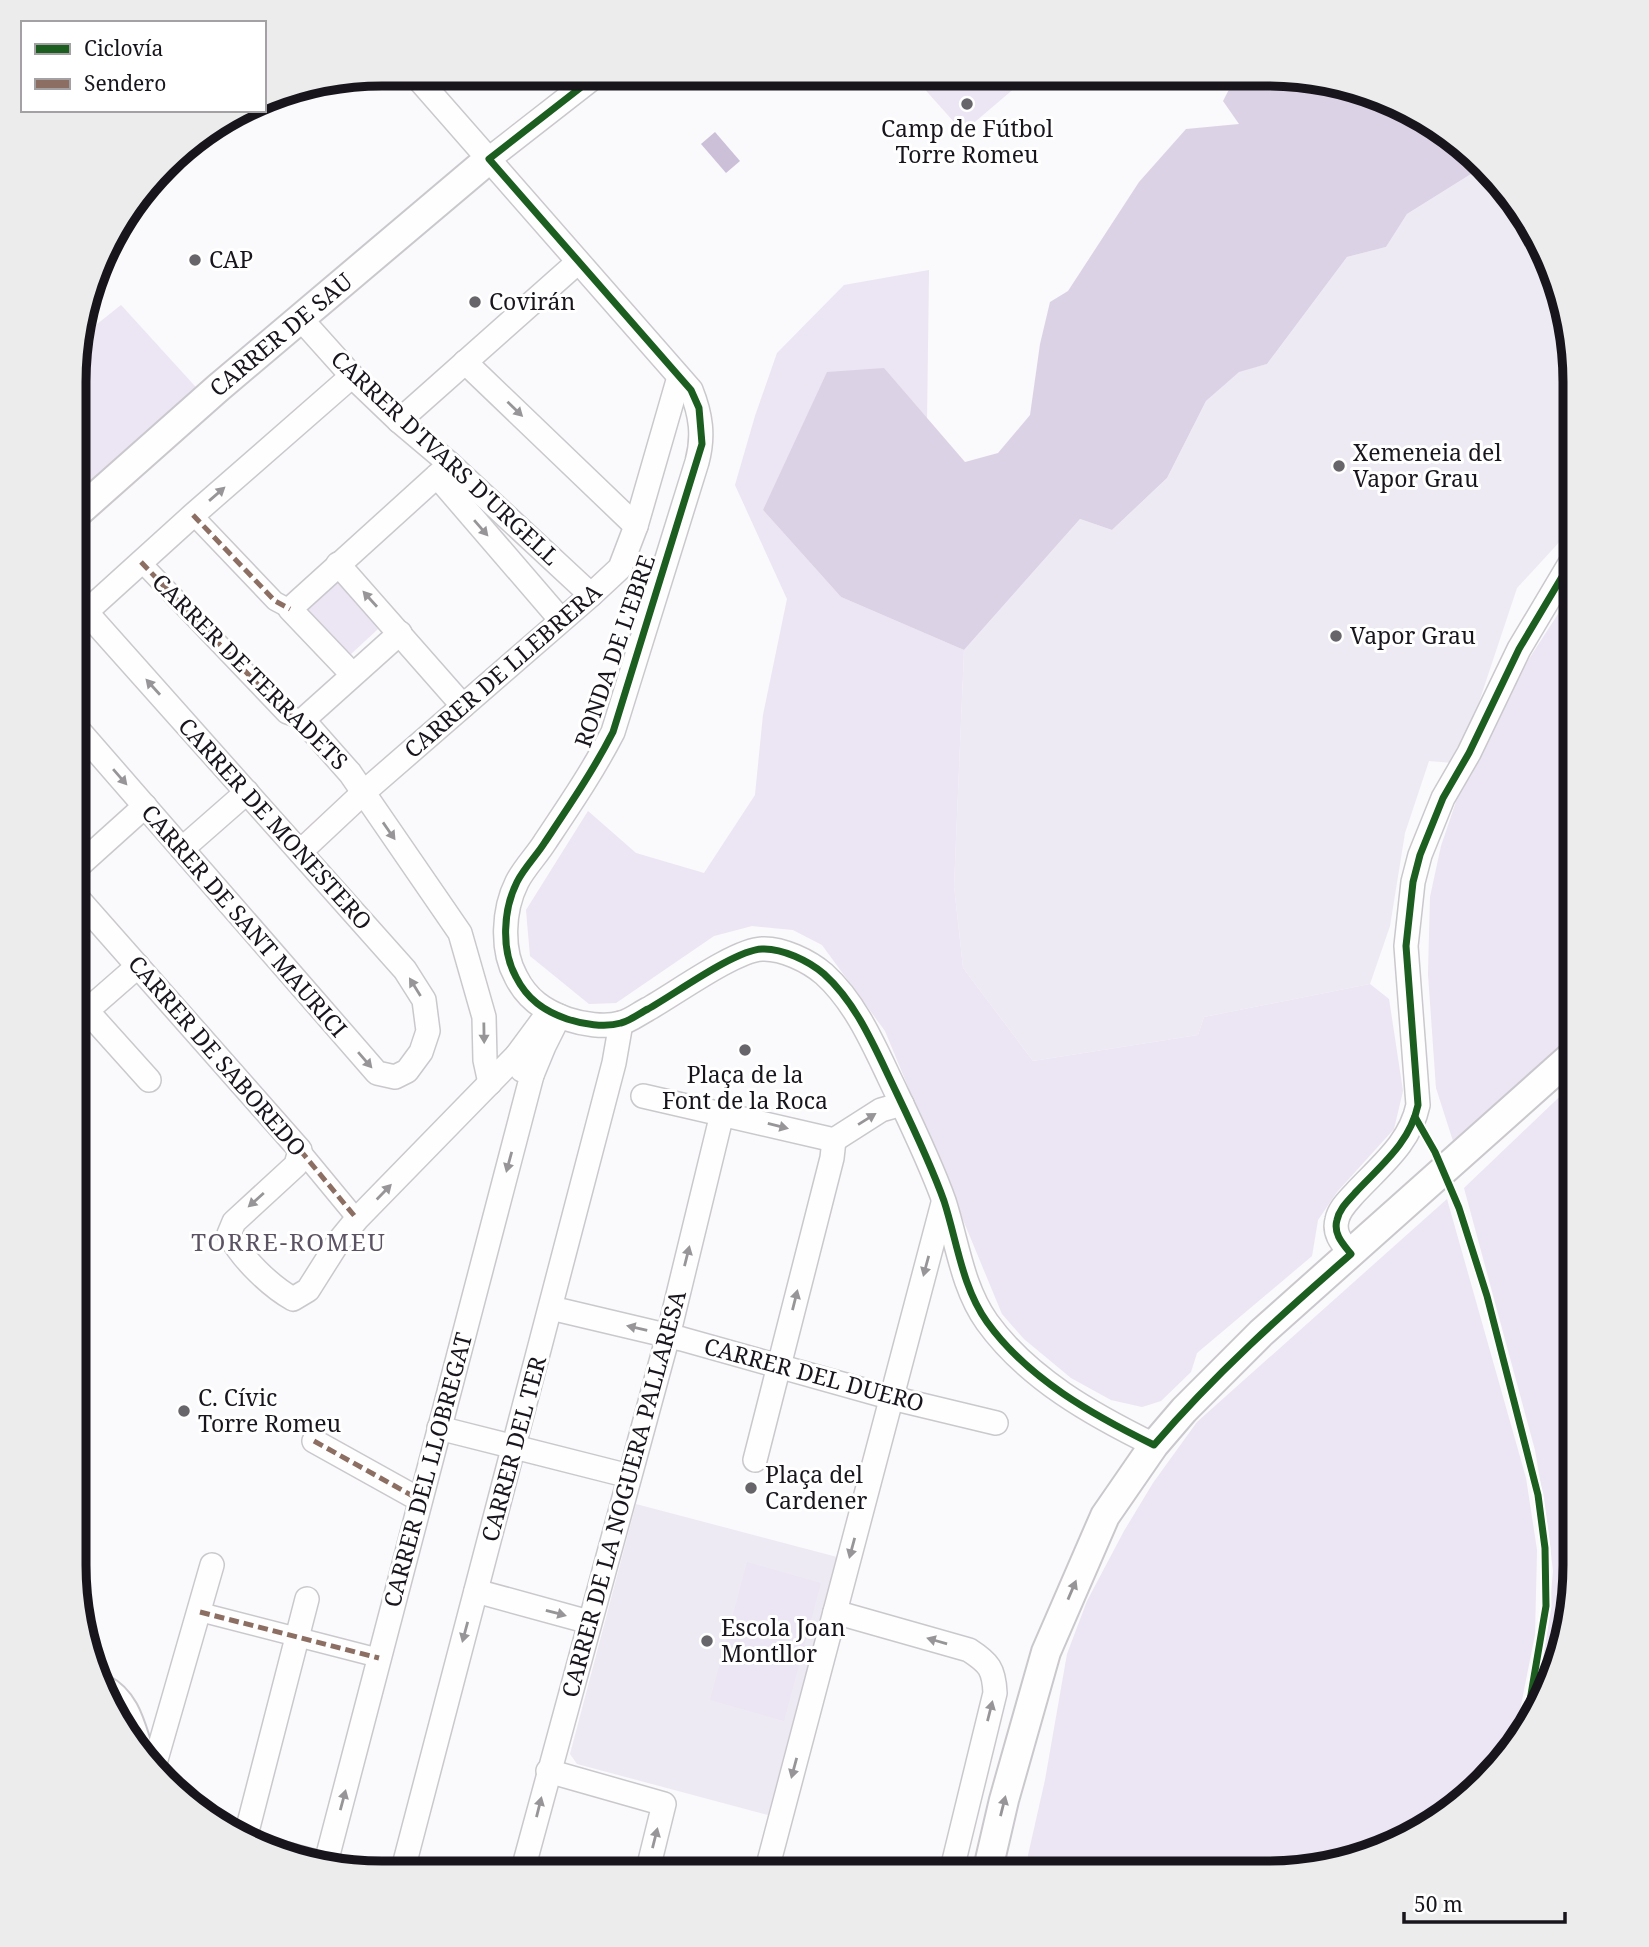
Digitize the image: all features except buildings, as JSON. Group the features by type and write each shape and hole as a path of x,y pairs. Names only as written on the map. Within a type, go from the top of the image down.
{"street":[{"name":"RONDA DE L'EBRE","path":"425,86 691,390 698,408 702,444 613,732 595,768 517,882 506,918 507,948 514,975 527,995 554,1015 594,1025 621,1023 737,956 762,949 782,952 804,961 824,974 868,1032 902,1104 943,1200 964,1275 986,1321 1011,1350 1040,1376 1103,1420 1154,1445"},
{"path":"489,159 583,86"},
{"name":"CARRER DE SAU","path":"86,505 300,318 489,159"},
{"path":"399,421 578,262"},
{"name":"CARRER D'IVARS D'URGELL","path":"300,318 443,470 561,620"},
{"path":"465,362 636,526"},
{"path":"86,612 352,376"},
{"name":"CARRER DE LLEBRERA","path":"300,852 363,793 620,568 636,526 679,377"},
{"path":"290,609 443,470"},
{"name":"CARRER D'IVARS D'URGELL","path":"443,470 592,595"},
{"path":"193,515 275,601 290,609 352,674"},
{"name":"CARRER DE TERRADETS","path":"141,562 286,714 303,720 350,773 460,933 484,1017 485,1060 490,1083"},
{"path":"338,564 463,706"},
{"path":"1351,1254 1336,1233 1336,1219 1343,1206 1402,1143 1412,1129 1418,1105 1406,946 1413,882 1420,855 1443,798 1469,753 1519,649 1563,575"},
{"name":"CARRER DE MONESTERO","path":"86,622 247,793 405,970 424,1000 428,1031 421,1052"},
{"path":"303,720 400,633"},
{"name":"CARRER DE SANT MAURICI","path":"86,739 377,1073 395,1077 407,1071 421,1052"},
{"path":"182,849 247,793"},
{"path":"86,859 145,806"},
{"name":"CARRER DE SABOREDO","path":"86,907 300,1150 357,1219"},
{"path":"86,1012 138,966"},
{"path":"300,1150 296,1165 234,1222 229,1234 234,1244 277,1289 293,1299 308,1290 339,1241 357,1219 554,1015"},
{"name":"CARRER DEL LLOBREGAT","path":"328,1857 533,1075 554,1015"},
{"path":"86,1021 149,1080"},
{"name":"CARRER DEL TER","path":"405,1861 551,1308 614,1063 621,1023"},
{"path":"517,1055 522,1070 533,1075"},
{"path":"990,1861 1004,1800 1046,1653 1105,1516 1154,1445 1184,1409 1261,1333 1563,1064"},
{"path":"643,1096 834,1140 881,1110 902,1104"},
{"name":"CARRER DE LA NOGUERA PALLARESA","path":"525,1861 668,1336 722,1114"},
{"path":"755,1460 829,1170 834,1140"},
{"path":"769,1861 943,1200"},
{"name":"CARRER DEL DUERO","path":"551,1308 668,1336 892,1398 996,1423"},
{"path":"439,1428 629,1476"},
{"path":"314,1441 420,1500"},
{"path":"157,1758 212,1565"},
{"path":"476,1591 589,1622"},
{"path":"248,1829 307,1599"},
{"path":"200,1612 379,1658"},
{"path":"835,1612 969,1650 984,1660 994,1674 995,1693 954,1861"},
{"path":"548,1771 664,1804 650,1861"}],"shaded area":[{"name":"Camp de Fútbol Torre Romeu","path":"922,86 1017,86 963,132"},
{"path":"1231,86 1287,86 1325,91 1363,101 1416,125 1476,171 1407,214 1386,247 1347,257 1267,364 1239,372 1206,401 1167,478 1112,530 1080,519 964,650 841,597 763,510 827,372 884,368 965,462 998,453 1030,415 1040,344 1050,302 1068,291 1139,182 1186,129 1239,124 1223,101"},
{"path":"715,132 740,161 726,173 701,144"},
{"path":"1476,171 1502,201 1533,251 1548,286 1558,324 1563,362 1563,538 1517,588 1474,717 1453,763 1429,761 1405,833 1390,926 1370,984 1204,1017 1198,1035 1033,1061 963,968 954,886 964,650 1080,519 1112,530 1167,478 1206,401 1239,371 1267,364 1347,257 1386,247 1407,214"},
{"path":"929,270 927,421 884,369 763,510 841,597 964,650 954,886 963,968 1033,1061 1198,1035 1204,1017 1370,984 1389,999 1403,1091 1394,1129 1337,1192 1318,1220 1312,1256 1197,1353 1191,1372 1161,1401 1142,1407 1111,1400 1071,1378 1024,1339 1002,1314 885,1031 822,945 793,930 752,926 714,936 616,1003 589,1004 530,956 526,910 588,811 636,853 704,873 755,795 763,715 787,599 735,485 755,416 777,353 844,285"},
{"path":"121,305 203,395 86,494 86,362 90,330"},
{"path":"334,583 338,583 378,629 351,654 308,610 308,605"},
{"path":"1563,606 1563,1044 1453,1141 1436,1088 1428,974 1430,897 1441,846 1463,781 1512,685"},
{"path":"1563,1093 1563,1585 1558,1623 1538,1684 1548,1627 1553,1571 1548,1527 1535,1450 1464,1188"},
{"path":"1447,1199 1526,1478 1537,1550 1535,1634 1517,1724 1490,1761 1448,1800 1416,1822 1363,1846 1325,1856 1287,1861 1027,1861 1045,1780 1067,1654 1087,1601 1153,1483 1197,1422"},
{"name":"Escola Joan Montllor","path":"636,1504 837,1557 768,1815 577,1764 570,1754"},
{"path":"747,1562 821,1583 784,1721 710,1700"}],"marked path":[{"path":"193,515 275,601 290,609"},
{"path":"141,562 286,714 303,720"},
{"path":"300,1150 357,1219"},
{"path":"314,1441 420,1500"},
{"path":"200,1612 379,1658"}],"cycle path":[{"path":"583,86 489,159 691,390 699,408 702,444 613,732 512,893 506,930 511,966 525,992 544,1008 573,1021 601,1025 628,1021 721,964 750,951 778,951 795,956 818,969 835,985 853,1009 883,1063 938,1185 966,1279 987,1322 1022,1361 1063,1394 1154,1445 1200,1394 1249,1346 1351,1254 1338,1234 1338,1216 1347,1202 1401,1142 1414,1119 1418,1105 1406,946 1413,882 1420,855 1443,798 1469,753 1519,649 1563,575"},
{"path":"1415,1117 1435,1152 1459,1208 1487,1296 1538,1495 1545,1548 1546,1606 1530,1703"}],"place":[{"name":"Camp de Fútbol Torre Romeu","path":"967,104"},
{"name":"CAP","path":"195,260"},
{"name":"Covirán","path":"475,302"},
{"name":"Xemeneia del Vapor Grau","path":"1339,466"},
{"name":"Vapor Grau","path":"1336,636"},
{"name":"Plaça de la Font de la Roca","path":"745,1050"},
{"name":"C. Cívic Torre Romeu","path":"184,1411"},
{"name":"Plaça del Cardener","path":"751,1488"},
{"name":"Escola Joan Montllor","path":"707,1641"}],"district":[{"name":"TORRE-ROMEU","path":"289,1243"}]}
